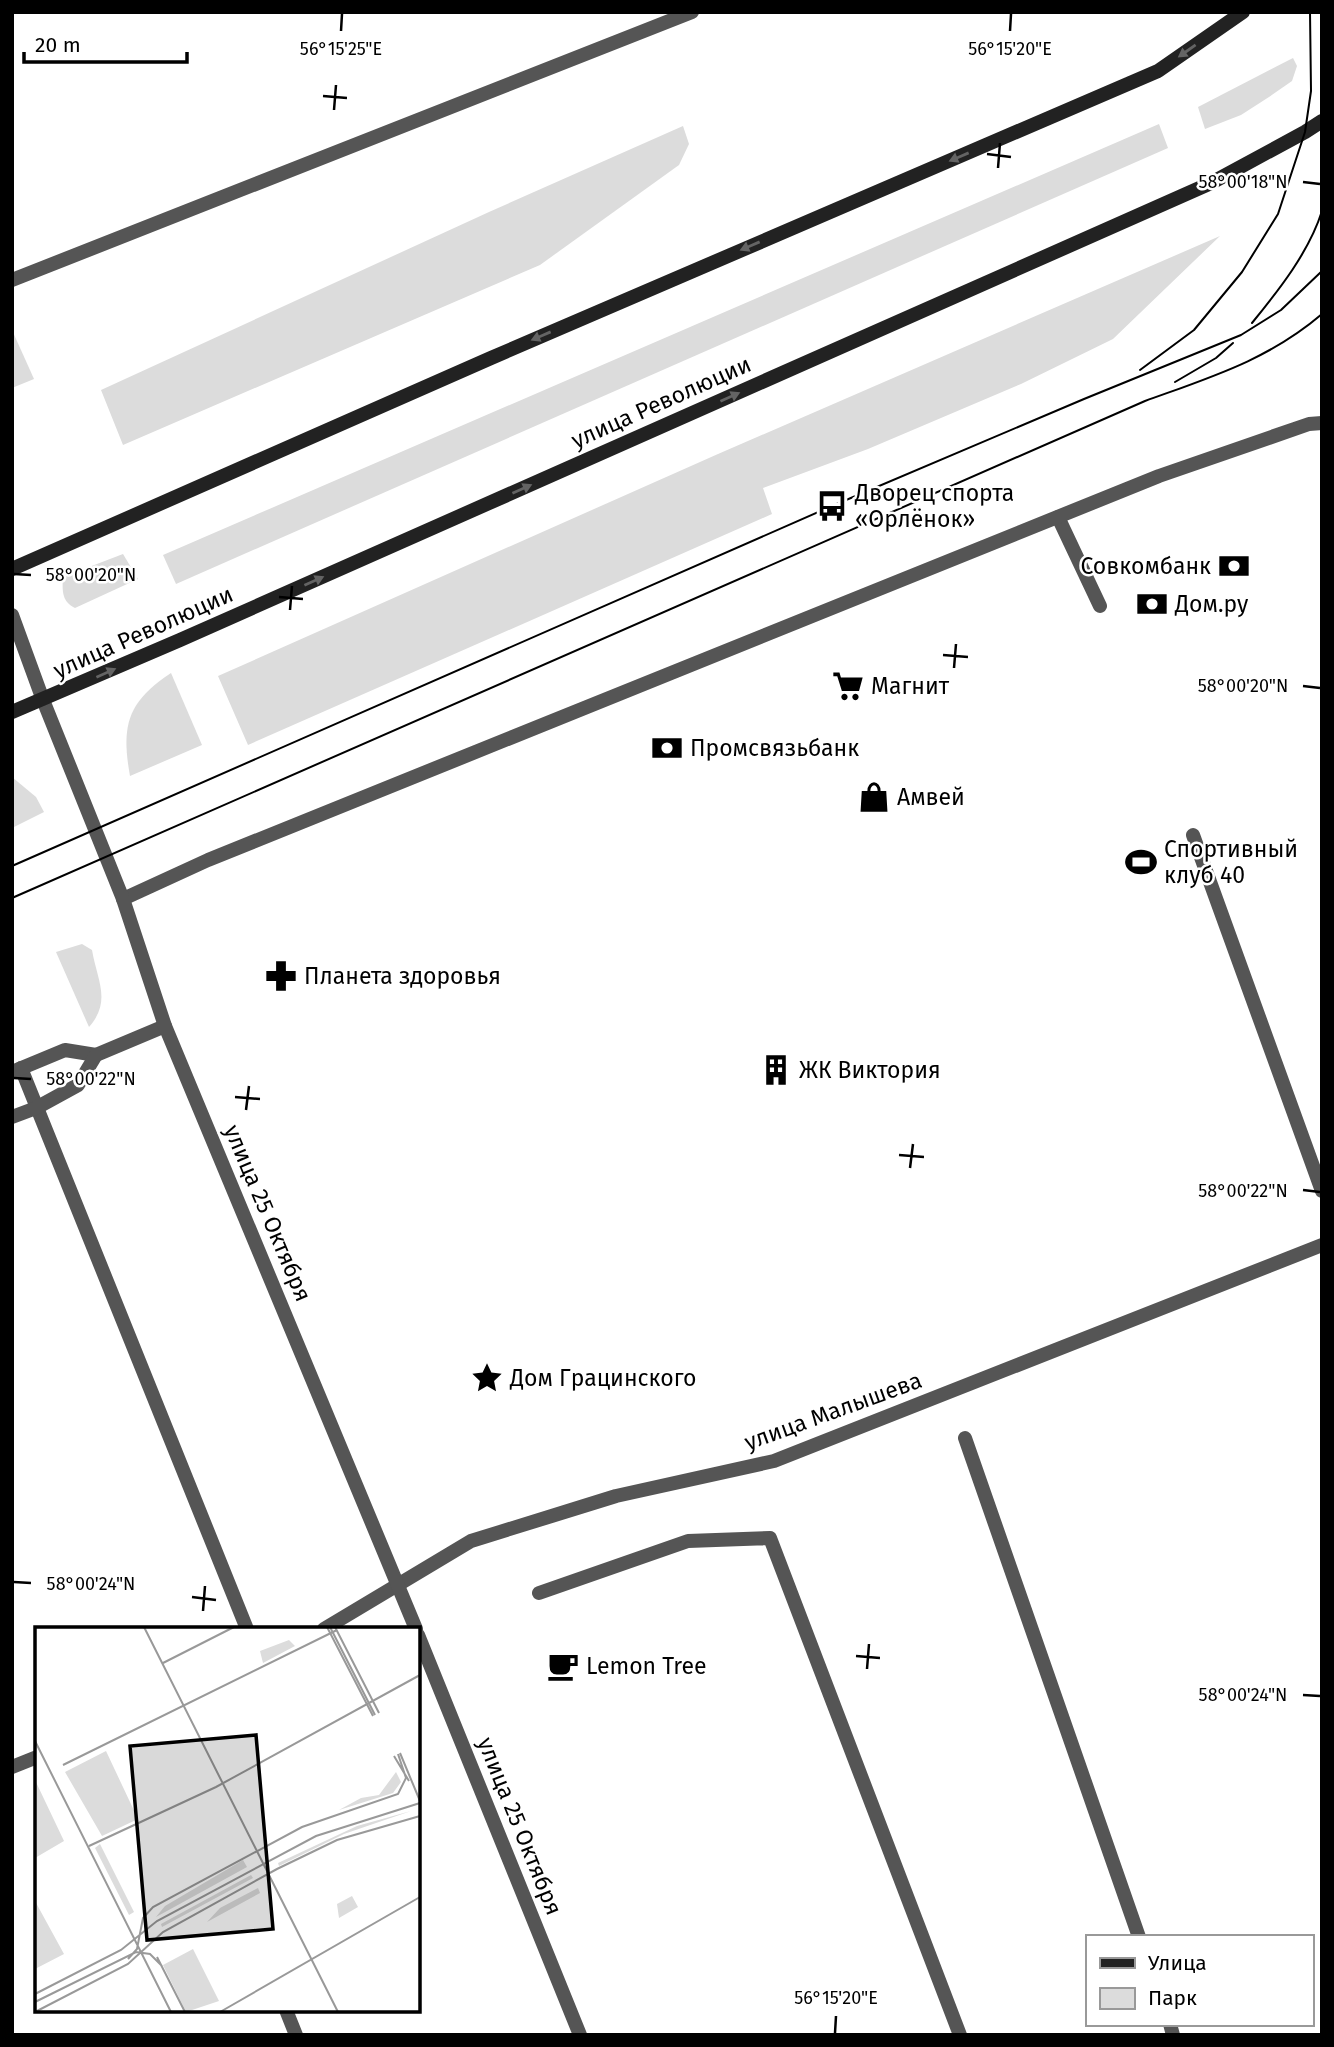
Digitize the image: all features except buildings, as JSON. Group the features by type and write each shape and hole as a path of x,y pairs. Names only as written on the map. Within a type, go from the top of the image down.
{"main road":[{"path":"12,569 491,358 1157,71 1243,12"},
{"name":"улица Революции","path":"12,712 1211,183 1322,121"}],"street":[{"path":"12,280 692,12"},
{"path":"122,899 208,860 1159,476 1309,424 1322,423"},
{"path":"1058,517 1100,606"},
{"name":"улица 25 Октября","path":"12,615 122,899 165,1026 415,1627"},
{"path":"1193,835 1322,1191"},
{"path":"165,1026 96,1055 65,1050 17,1070 36,1108 246,1627"},
{"path":"12,1117 36,1108 78,1085 96,1055"},
{"name":"улица Малышева","path":"327,1627 471,1541 616,1496 774,1461 1322,1245"},
{"path":"965,1438 1138,1935"},
{"path":"539,1593 688,1541 770,1538 960,2035"},
{"name":"улица 25 Октября","path":"420,1640 579,2035"},
{"path":"12,1768 35,1758"},
{"path":"287,2012 296,2035"}],"green space":[{"path":"1293,58 1297,66 1292,81 1241,115 1205,129 1198,107"},
{"path":"1159,124 1168,148 176,584 163,555"},
{"path":"683,126 689,144 679,165 540,265 123,445 101,390"},
{"path":"1220,236 1113,339 1021,384 868,449 763,488 772,514 248,745 218,676 718,454"},
{"path":"12,330 34,379 12,388"},
{"path":"123,554 138,579 75,608 68,603 63,591 63,577"},
{"path":"171,673 202,745 130,776 126,743 131,717 145,694"},
{"path":"12,777 36,797 44,812 12,828"},
{"path":"82,944 92,950 101,990 100,1008 89,1027 56,952"}],"tram line":[{"path":"1140,370 1194,330 1242,272 1278,214 1305,132 1311,91 1310,12"},
{"path":"1252,323 1301,256 1322,211"},
{"path":"12,866 832,506 1241,335 1281,310 1322,271"},
{"path":"12,898 1145,401 1238,366 1281,344 1322,314"},
{"path":"1175,382 1216,358 1233,343"}],"place":[{"name":"Дворец спорта «Орлёнок»","path":"832,506"},
{"name":"Совкомбанк","path":"1234,566"},
{"name":"Дом.ру","path":"1152,604"},
{"name":"Магнит","path":"848,686"},
{"name":"Промсвязьбанк","path":"667,748"},
{"name":"Амвей","path":"874,797"},
{"name":"Спортивный клуб 40","path":"1141,862"},
{"name":"Планета здоровья","path":"281,976"},
{"name":"ЖК Виктория","path":"776,1070"},
{"name":"Дом Грацинского","path":"487,1378"},
{"name":"Lemon Tree","path":"563,1666"}]}
